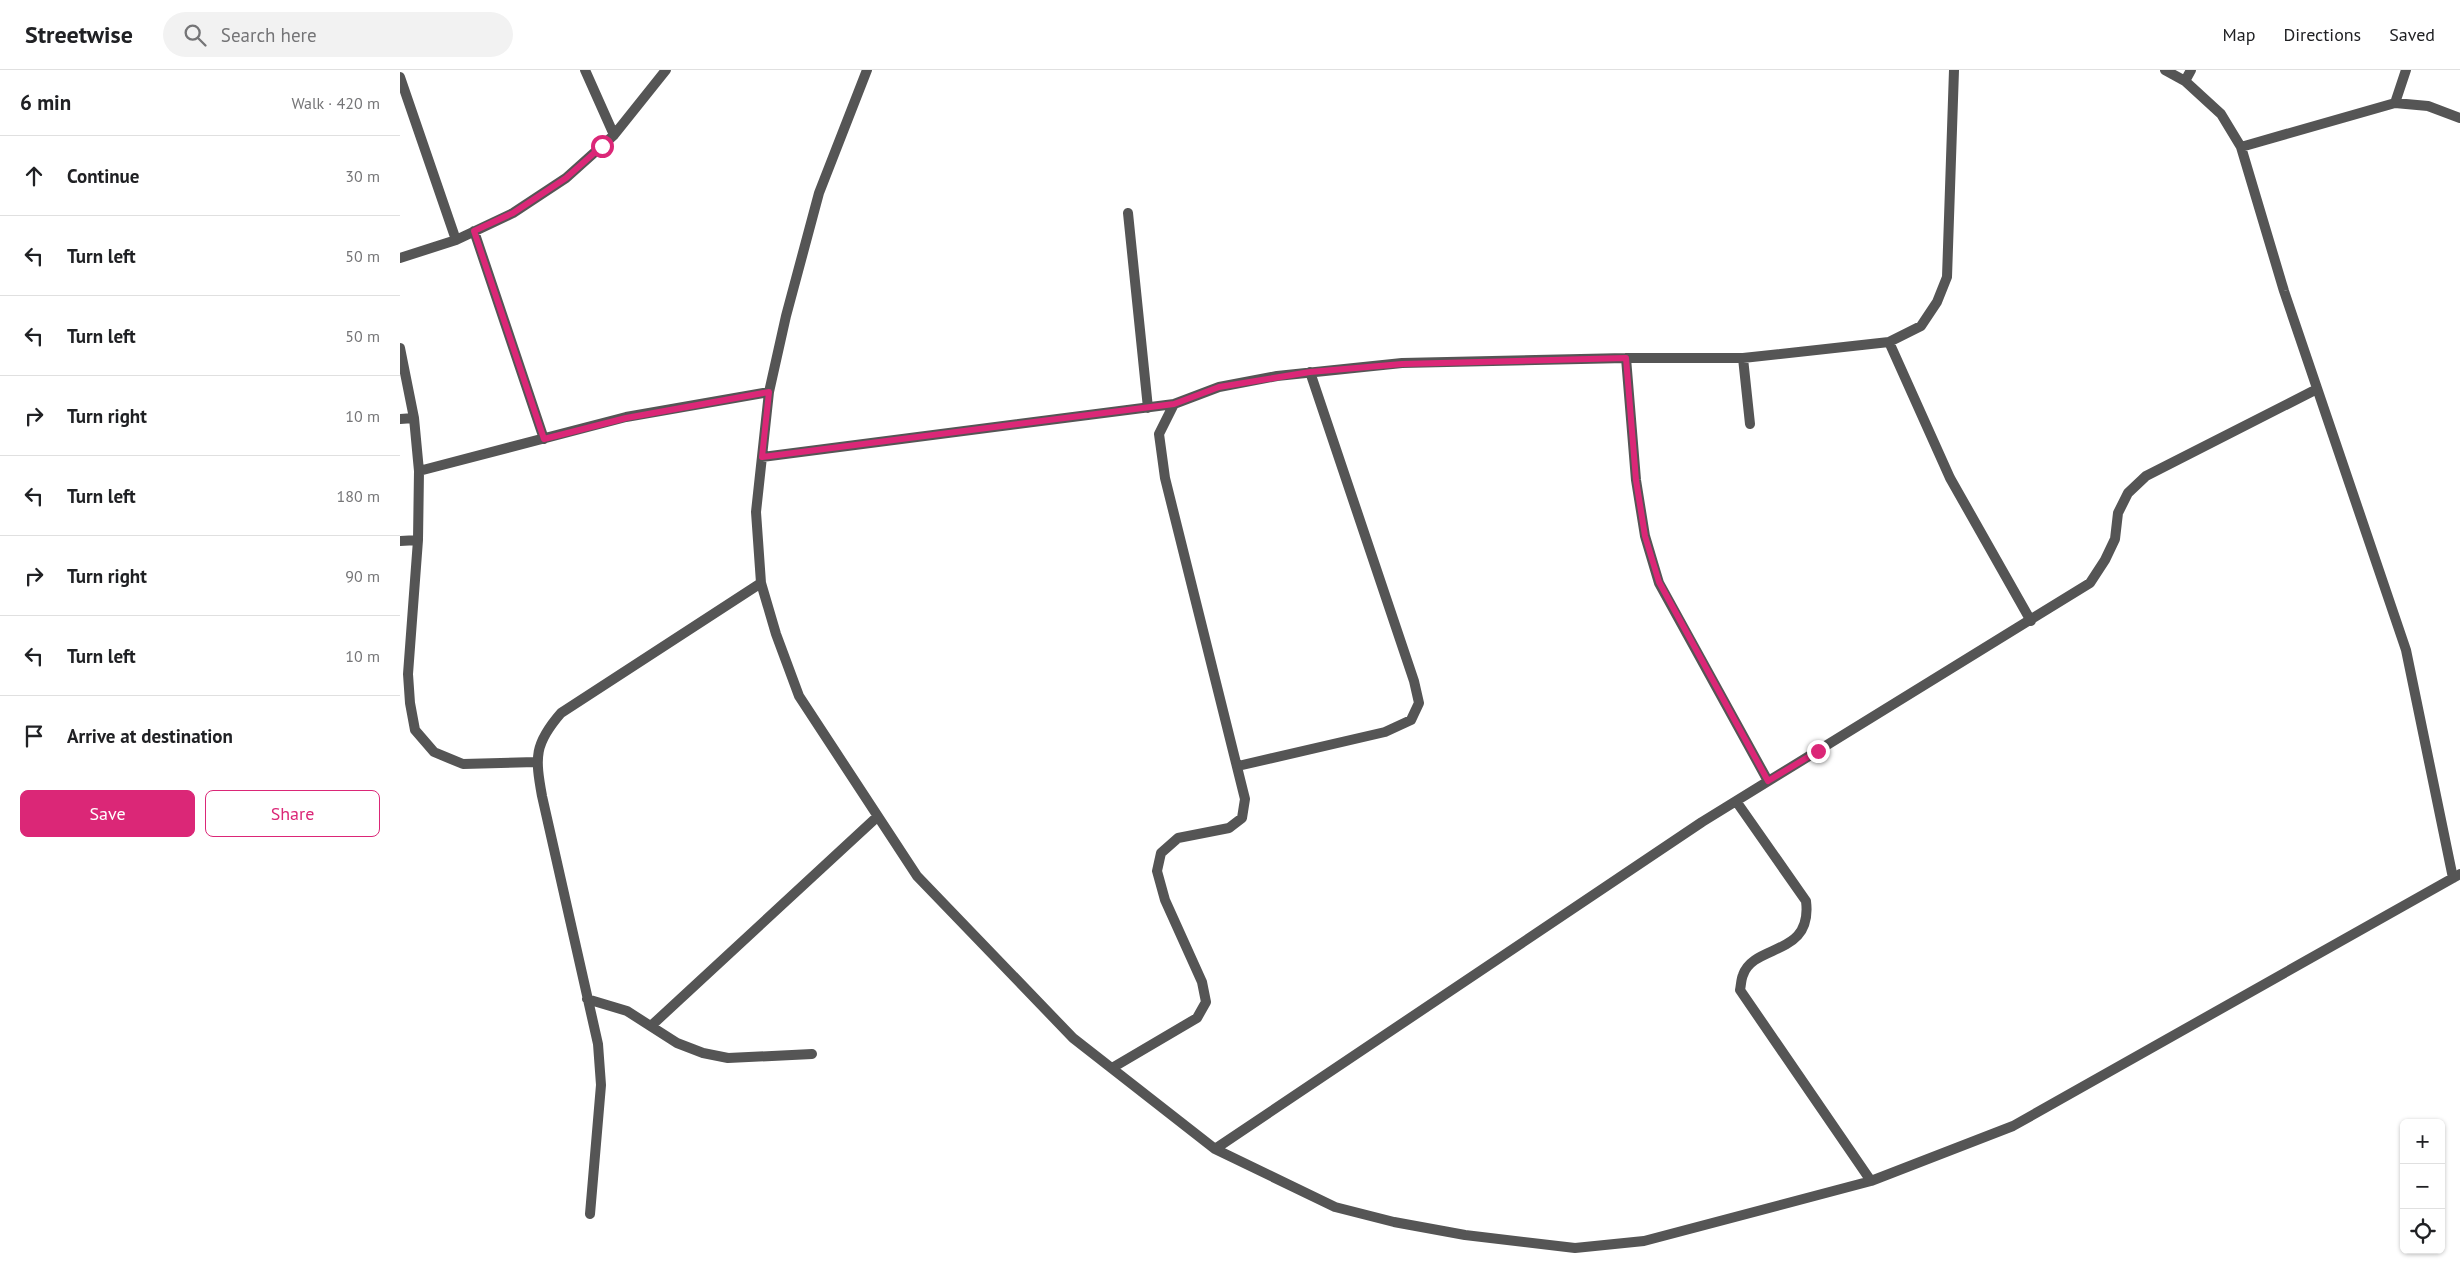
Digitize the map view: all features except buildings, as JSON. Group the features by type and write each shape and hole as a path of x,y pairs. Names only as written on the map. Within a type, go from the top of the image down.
{"street":[{"path":"585,70 614,135"},
{"path":"400,258 456,240 513,213 566,178 614,135 666,70"},
{"path":"867,70 820,193 786,316 769,392 756,512 761,583 776,634 799,696 877,818 917,876 1074,1038 1215,1149 1335,1207 1394,1222 1456,1233 1575,1248 1644,1241 1871,1181 2013,1126 2457,876 2406,650 2284,290 2241,147 2221,114 2185,81 2165,70"},
{"path":"762,457 1174,404 1219,387 1310,372 1402,364 1626,358 1743,358 1889,342 1921,326 1937,302 1946,277 1954,70"},
{"path":"2185,81 2191,70"},
{"path":"2395,103 2406,70"},
{"path":"400,77 456,240"},
{"path":"2241,147 2395,103 2428,106 2460,118"},
{"path":"1128,213 1148,408"},
{"path":"474,231 544,439"},
{"path":"1889,342 1950,478 2031,621"},
{"path":"400,348 414,418 419,471 418,540 408,674 410,703 415,730 434,752 463,764 536,762"},
{"path":"1626,358 1636,480 1645,536 1659,582 1768,781"},
{"path":"1743,358 1750,424"},
{"path":"1238,766 1384,732 1411,720 1419,703 1414,681 1310,372"},
{"path":"1215,1149 1736,801 2090,583 2105,560 2115,539 2118,513 2128,493 2146,476 2317,389"},
{"path":"419,471 626,418 769,392"},
{"path":"1112,1068 1197,1018 1206,1002 1202,982 1165,900 1157,871 1161,853 1178,838 1229,828 1242,818 1245,799 1165,478 1159,434 1174,404"},
{"path":"400,419 414,418"},
{"path":"400,541 418,540"},
{"path":"590,1214 601,1085 598,1044 536,762 546,731 561,713 761,583"},
{"path":"1736,801 1806,901 1808,916 1804,928 1796,938 1752,963 1743,974 1740,990 1871,1181"},
{"path":"652,1025 877,818"},
{"path":"587,999 627,1011 652,1025 676,1043 703,1053 728,1058 812,1054"}],"route":[{"path":"602,146 566,178 513,213 474,231 544,439 626,418 769,392 762,457 1174,404 1219,387 1276,376 1310,372 1402,364 1626,358 1636,480 1645,536 1659,582 1693,648 1768,781 1818,751"}]}
